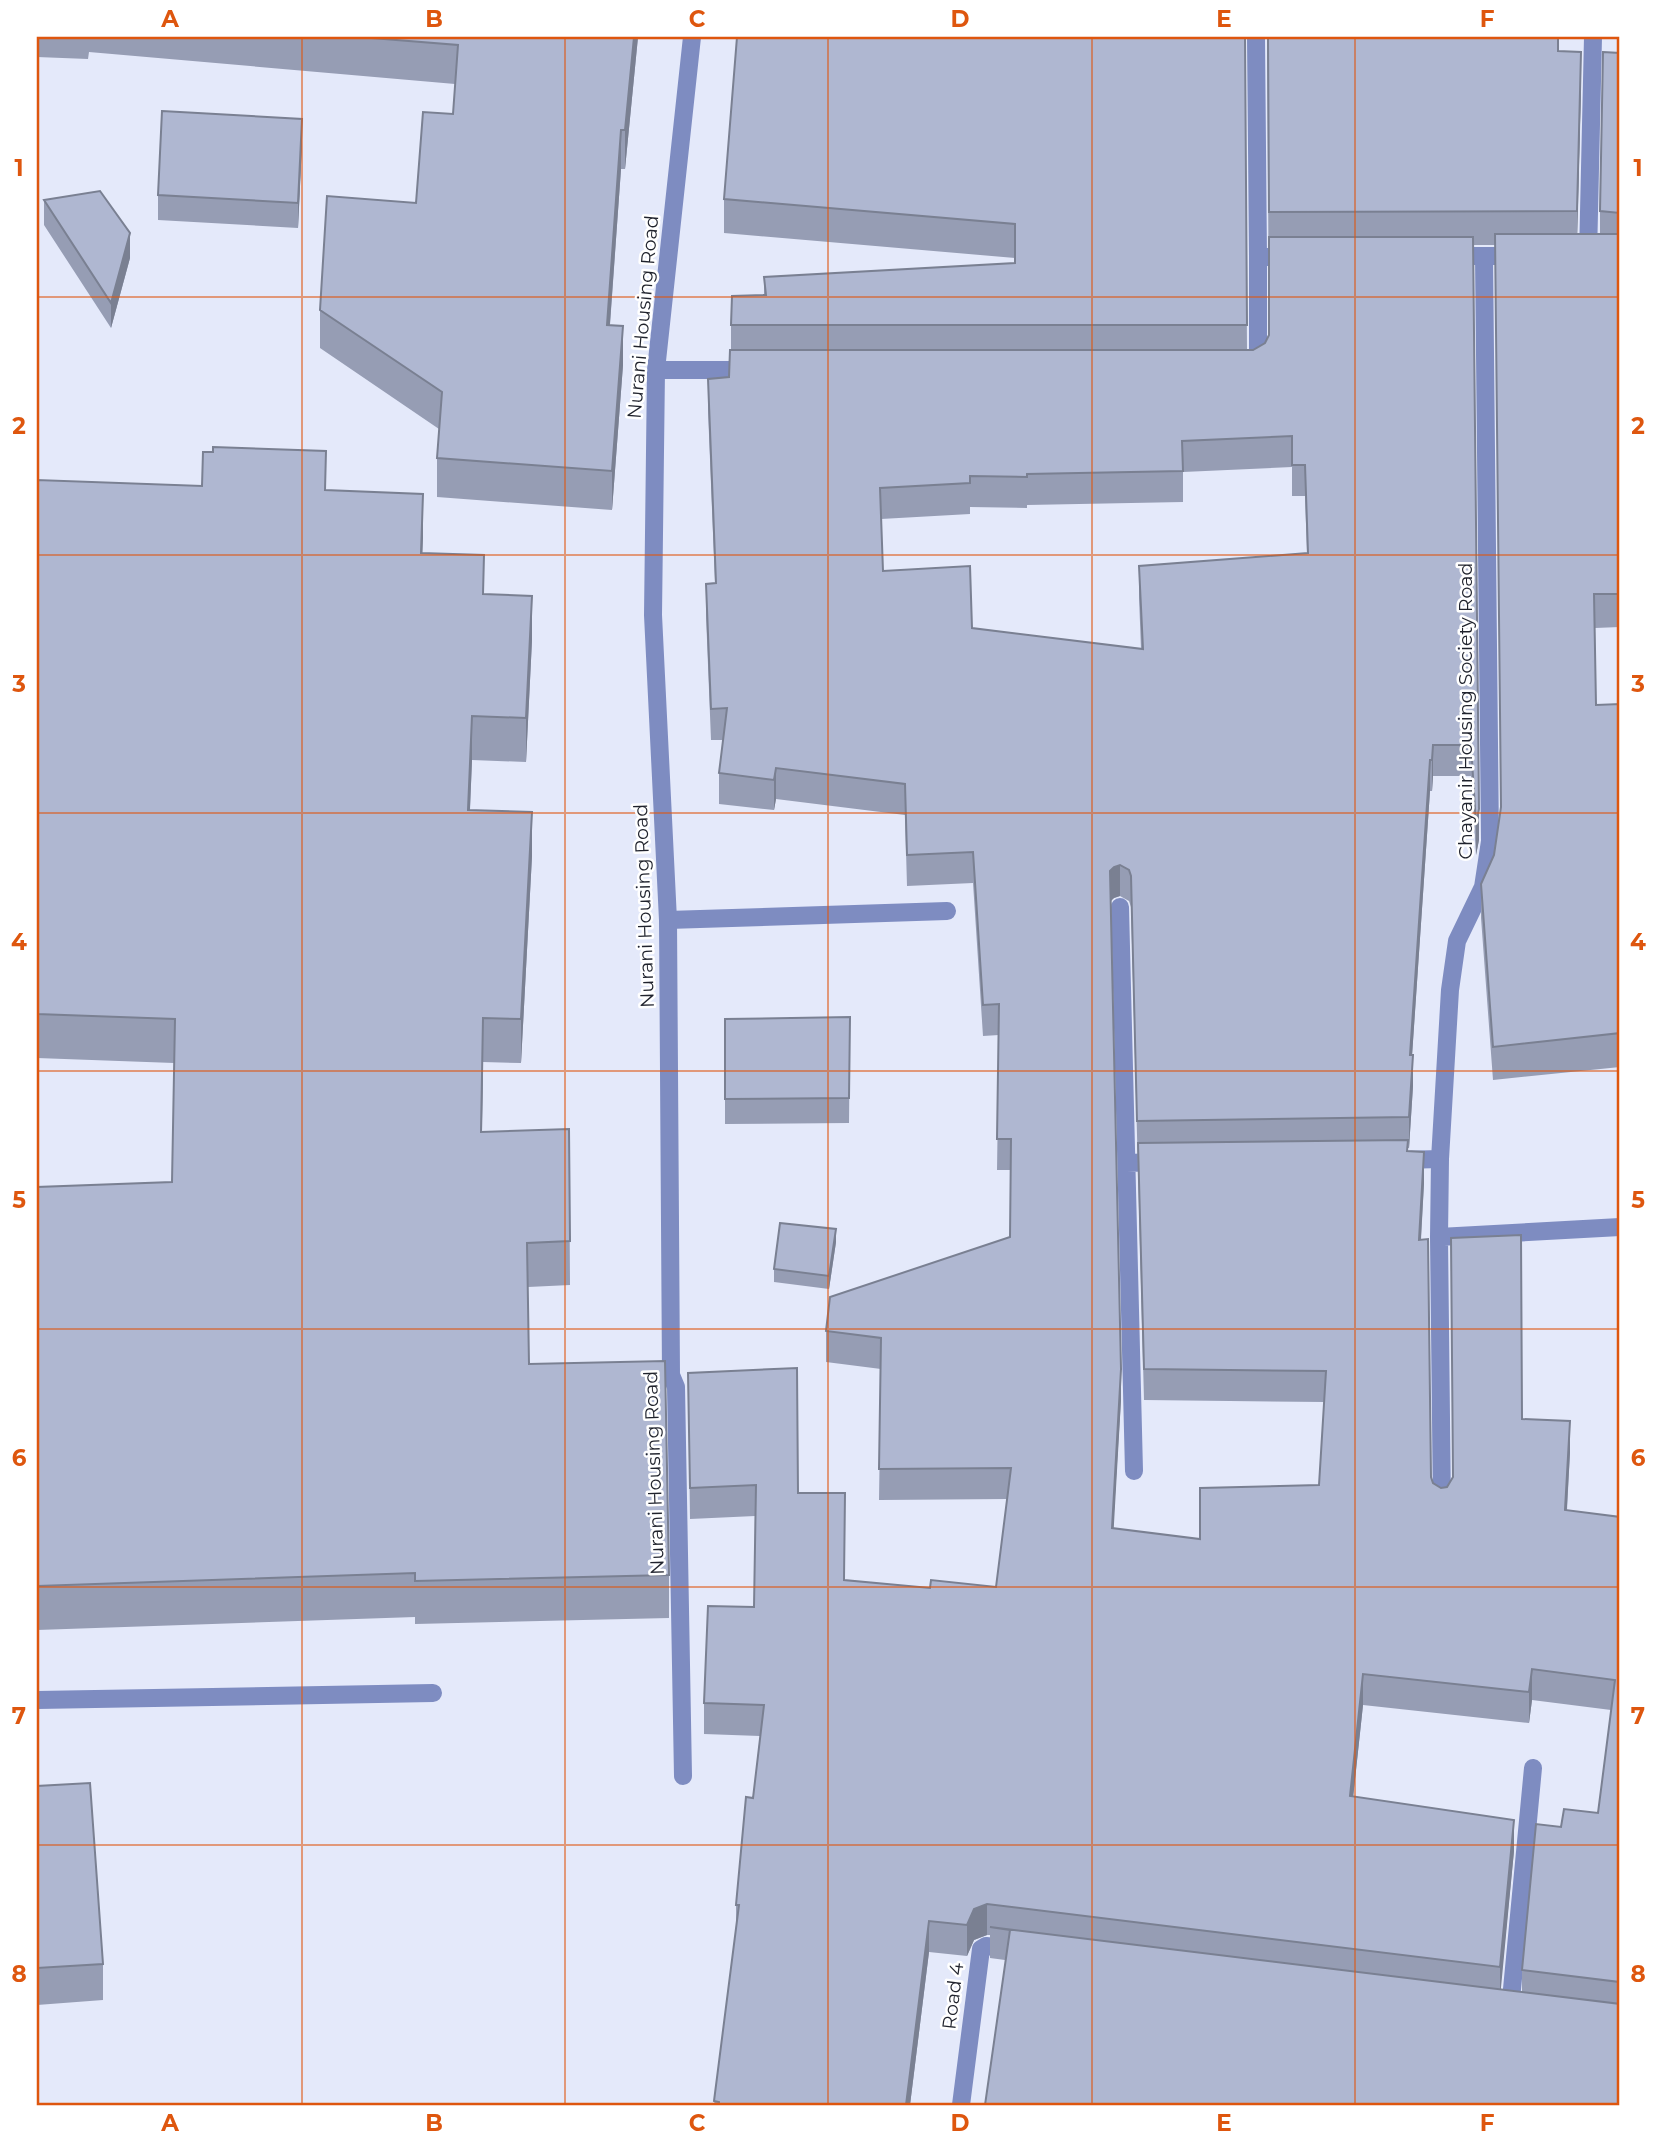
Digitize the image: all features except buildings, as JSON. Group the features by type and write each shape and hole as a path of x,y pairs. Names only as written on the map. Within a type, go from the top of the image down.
{"street":[{"name":"Nurani Housing Road","path":"683,1776 676,1387 671,1375 667,920 653,615 656,370 692,37"},
{"path":"1238,370 1252,370 1258,365 1256,37"},
{"path":"1593,37 1581,256 1609,256"},
{"path":"1431,256 1536,256"},
{"name":"Chayanir Housing Society Road","path":"1442,1508 1440,1159 1450,990 1457,941 1483,887 1490,841 1484,256"},
{"path":"1258,257 1311,257"},
{"path":"656,370 767,370"},
{"path":"1120,907 1134,1471"},
{"path":"667,920 947,911"},
{"path":"1385,1160 1440,1159"},
{"path":"1127,1163 1181,1162"},
{"path":"1439,1237 1620,1227"},
{"path":"37,1700 433,1693"},
{"path":"1510,2010 1533,1768"},
{"name":"Road 4","path":"961,2105 981,1949 986,1946 1027,1951"}]}
